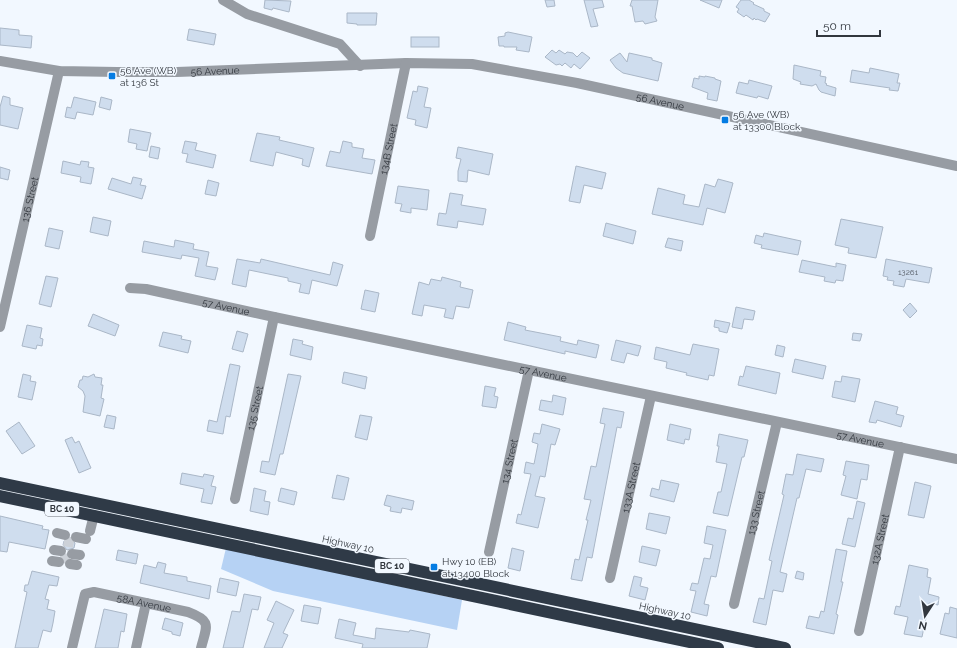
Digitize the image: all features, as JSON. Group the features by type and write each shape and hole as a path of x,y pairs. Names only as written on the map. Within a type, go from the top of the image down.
{"highway":[{"path":"0,476 83,495 95,509"},
{"name":"Highway 10","path":"0,483 95,509 718,648"},
{"name":"Highway 10","path":"0,496 95,509 785,648"}],"street":[{"path":"223,0 247,14 340,44 360,66"},
{"name":"56 Avenue","path":"0,61 59,71 177,72 406,63 472,64 532,75 957,164"},
{"name":"134B Street","path":"370,236 406,63"},
{"name":"136 Street","path":"0,327 59,71"},
{"name":"57 Avenue","path":"130,288 146,289 957,459"},
{"name":"135 Street","path":"235,500 274,317"},
{"name":"134 Street","path":"489,552 529,370"},
{"name":"133A Street","path":"610,578 651,396"},
{"name":"133 Street","path":"734,604 777,422"},
{"name":"132A Street","path":"859,631 900,447"},
{"path":"78,550 95,509"},
{"name":"58A Avenue","path":"72,648 85,594 94,592 188,612 202,617 205,622 206,629 201,648"},
{"path":"136,648 146,603"}],"shaded area":[{"path":"226,548 462,600 457,630 273,591 221,569"}],"building":[{"path":"265,0 291,1 289,12 273,8 272,10 264,8"},
{"path":"545,0 554,0 555,6 547,7"},
{"path":"584,0 602,0 604,7 593,9 598,26 591,27"},
{"path":"632,0 658,0 655,17 657,21 645,24 643,21 635,22 632,6 630,6"},
{"path":"700,0 722,0 719,8"},
{"path":"741,0 749,0 770,14 765,22 754,18 753,20 746,15 744,17 737,12 739,9 736,7"},
{"path":"347,13 377,13 376,25 357,25 347,23"},
{"path":"0,28 19,30 19,35 32,36 31,48 0,45"},
{"path":"189,29 216,34 214,45 187,40"},
{"path":"508,32 532,37 529,52 516,50 517,47 499,46 498,37 505,36 505,33"},
{"path":"411,37 439,37 439,47 411,47"},
{"path":"552,50 556,53 559,50 565,54 567,52 573,53 577,57 582,52 590,58 580,69 574,64 571,68 565,63 562,66 560,64 556,65 545,57"},
{"path":"620,53 627,62 629,53 652,58 652,60 662,63 658,81 623,73 616,68 610,60"},
{"path":"794,65 821,71 820,76 826,77 826,85 836,88 835,96 821,92 816,84 812,86 800,84 801,82 793,79"},
{"path":"870,68 899,74 897,83 900,83 898,91 889,90 890,88 850,82 852,70 869,73"},
{"path":"699,76 715,78 721,81 717,101 707,99 708,93 692,87 694,78 699,79"},
{"path":"749,80 772,86 768,99 736,93 739,82 748,84"},
{"path":"418,86 428,88 424,107 431,108 427,128 415,125 416,120 407,118 413,91 417,92"},
{"path":"3,96 10,98 10,105 23,108 18,129 0,125 0,107"},
{"path":"74,97 96,102 93,115 77,112 75,119 65,117 67,107 71,108"},
{"path":"101,97 112,100 110,110 99,107"},
{"path":"130,129 151,133 147,151 136,149 137,144 128,142"},
{"path":"257,133 280,137 279,140 314,148 309,167 302,165 303,159 276,152 273,166 250,161"},
{"path":"185,141 197,143 195,150 216,155 213,168 186,162 188,154 182,153"},
{"path":"343,141 352,143 352,147 364,149 362,158 375,160 372,174 326,166 330,151 340,153"},
{"path":"151,146 160,148 158,159 149,157"},
{"path":"458,147 493,154 489,175 468,170 467,182 458,181 458,171 461,159 456,158"},
{"path":"63,161 80,165 81,161 89,162 88,167 94,168 91,184 80,182 81,177 61,173"},
{"path":"576,166 606,173 602,189 584,185 580,203 569,201"},
{"path":"0,167 10,170 8,180 0,178"},
{"path":"133,177 142,179 140,185 146,186 142,199 108,189 112,178 131,184"},
{"path":"718,179 733,183 725,213 707,208 703,225 652,214 658,188 685,195 683,204 699,207 705,184 715,187"},
{"path":"208,180 219,183 216,196 205,194"},
{"path":"398,186 429,190 427,210 411,208 411,213 400,211 402,204 395,203"},
{"path":"450,193 463,195 461,205 486,209 483,225 458,221 457,228 437,225 439,213 446,214"},
{"path":"93,217 111,221 108,236 90,232"},
{"path":"841,219 883,227 876,258 848,253 849,248 835,245"},
{"path":"606,223 636,231 633,244 603,236"},
{"path":"49,228 63,231 59,249 45,246"},
{"path":"764,233 801,241 798,255 761,248 762,245 754,243 756,235 763,237"},
{"path":"668,238 683,241 681,251 665,247"},
{"path":"175,240 194,244 193,249 209,252 206,266 218,268 215,280 195,276 199,258 182,255 181,259 142,252 144,241 174,247"},
{"path":"237,259 260,263 261,259 330,275 333,262 343,265 337,286 312,280 309,294 299,292 301,284 288,281 288,278 249,270 246,287 232,284"},
{"path":"886,259 932,268 929,283 906,279 904,287 893,285 894,281 887,280 888,277 883,276"},
{"path":"802,260 836,267 836,263 846,265 843,281 836,280 835,283 824,281 825,277 799,272"},
{"path":"46,276 58,278 51,307 39,304"},
{"path":"442,277 461,282 460,287 473,290 469,308 456,306 453,319 444,317 446,309 424,305 422,316 412,314 419,282 429,285 431,279 441,281"},
{"path":"365,290 379,293 375,312 361,309"},
{"path":"910,303 917,311 910,318 903,310"},
{"path":"736,307 755,311 753,320 744,319 742,329 732,327"},
{"path":"93,314 119,325 115,336 88,326"},
{"path":"715,320 730,323 727,333 719,331 719,328 714,327"},
{"path":"508,322 526,327 525,330 561,337 560,341 577,345 578,340 599,345 596,358 565,351 565,354 504,340"},
{"path":"27,325 42,328 40,338 43,339 42,346 37,345 36,349 22,346"},
{"path":"237,331 248,334 243,352 232,349"},
{"path":"163,332 182,336 181,339 191,341 188,353 159,346"},
{"path":"853,333 862,334 860,341 852,340"},
{"path":"293,339 303,341 302,344 313,347 311,360 290,355"},
{"path":"616,340 641,346 638,356 627,353 624,363 611,360"},
{"path":"693,344 719,349 714,376 709,375 708,380 686,375 687,373 666,368 667,362 654,359 656,347 690,355"},
{"path":"777,345 785,347 783,357 775,355"},
{"path":"795,359 826,366 823,379 792,372"},
{"path":"230,364 240,366 230,417 226,416 223,434 207,431 209,420 217,422"},
{"path":"746,366 780,373 776,394 738,385 740,376 743,377"},
{"path":"344,372 367,377 365,389 342,383"},
{"path":"23,374 31,376 30,381 36,382 32,400 18,397"},
{"path":"94,374 95,377 102,378 101,385 103,385 101,398 104,399 100,416 83,412 85,396 83,391 78,387 83,376 88,377"},
{"path":"288,374 301,376 283,454 280,454 275,475 260,472 262,461 269,462"},
{"path":"842,376 860,379 855,402 832,397 835,381 841,382"},
{"path":"485,386 496,388 494,396 498,397 496,408 482,406"},
{"path":"553,395 566,398 563,415 539,410 541,400 552,402"},
{"path":"875,401 898,407 896,414 904,416 901,427 877,420 876,423 869,422"},
{"path":"603,408 624,412 621,428 617,427 592,558 587,557 582,581 571,579 575,559 579,560 588,520 586,520 591,500 584,499 591,466 596,467 605,424 600,423"},
{"path":"107,415 116,417 114,429 104,427"},
{"path":"360,415 372,417 367,440 355,437"},
{"path":"19,422 35,446 22,454 6,431"},
{"path":"542,424 560,429 555,445 551,444 545,477 540,476 535,496 545,498 538,528 516,523 518,514 521,515 531,474 524,473 526,462 534,464 538,444 532,442 534,433 540,434"},
{"path":"670,424 691,429 689,440 685,439 684,444 667,440"},
{"path":"719,434 748,440 744,457 742,457 728,516 713,513 718,492 721,492 727,464 716,462 719,446 717,446"},
{"path":"72,437 75,443 79,441 91,468 79,473 65,440"},
{"path":"797,454 824,459 821,472 806,469 799,498 797,498 780,572 787,574 783,592 773,590 766,625 753,622 759,598 764,599 772,561 769,560 784,495 782,494 786,474 793,475"},
{"path":"846,461 869,465 867,480 861,479 857,499 841,495 846,476 843,475"},
{"path":"182,473 203,477 204,474 214,476 211,486 216,487 212,504 201,502 204,489 180,484"},
{"path":"337,475 349,478 344,500 332,498"},
{"path":"661,480 679,484 674,502 650,496 652,488 659,490"},
{"path":"915,482 931,486 924,518 908,515"},
{"path":"254,488 266,491 264,501 270,502 268,515 250,511"},
{"path":"281,488 297,492 294,505 278,501"},
{"path":"387,495 414,501 412,510 402,508 401,513 390,511 391,507 384,505"},
{"path":"857,501 865,503 855,547 842,544 848,518 853,519"},
{"path":"649,513 670,517 666,534 646,529"},
{"path":"0,516 43,526 42,529 49,530 45,549 9,542 7,552 0,551"},
{"path":"707,526 726,530 716,577 711,576 704,604 709,605 707,616 691,612 696,591 690,590 692,583 698,584 704,558 710,559 713,545 704,543"},
{"path":"70,539 75,543 74,548 67,550 63,545 64,541"},
{"path":"642,546 660,550 656,566 639,562"},
{"path":"512,548 524,551 520,571 508,568"},
{"path":"836,549 847,551 834,634 806,628 809,616 819,618 821,611 824,612"},
{"path":"118,550 138,554 136,564 116,560"},
{"path":"158,562 166,564 164,573 187,577 187,581 211,586 209,599 140,583 144,565 156,568"},
{"path":"909,565 928,569 927,577 931,578 928,594 939,597 938,605 929,603 922,637 904,634 908,617 894,614 896,606 900,607"},
{"path":"32,571 59,577 57,586 49,585 45,599 49,600 47,609 55,611 53,623 51,632 43,630 38,648 15,648 27,592 24,591 25,585 28,585"},
{"path":"797,571 804,573 803,580 795,578"},
{"path":"634,576 642,578 640,586 648,588 645,600 629,596"},
{"path":"220,578 239,582 236,596 217,592"},
{"path":"244,594 261,597 258,610 252,609 243,648 223,648 232,611 240,612"},
{"path":"276,601 294,610 283,633 288,635 282,648 264,648 274,623 267,620"},
{"path":"304,605 321,608 318,624 301,621"},
{"path":"950,607 957,609 957,638 940,634 945,613 949,614"},
{"path":"104,609 127,614 124,632 121,631 118,648 95,648"},
{"path":"165,618 183,623 180,636 162,629"},
{"path":"339,619 356,623 353,635 375,639 376,628 409,632 410,630 430,634 427,648 362,648 363,644 335,638"}],"tunnel":[{"path":"64,541 75,543"},
{"path":"60,557 71,560"}],"place":[{"name":"56 Ave (WB) at 136 St","path":"112,76"},
{"name":"56 Ave (WB) at 13300 Block","path":"725,120"},
{"name":"Hwy 10 (EB) at 13400 Block","path":"434,567"}]}
